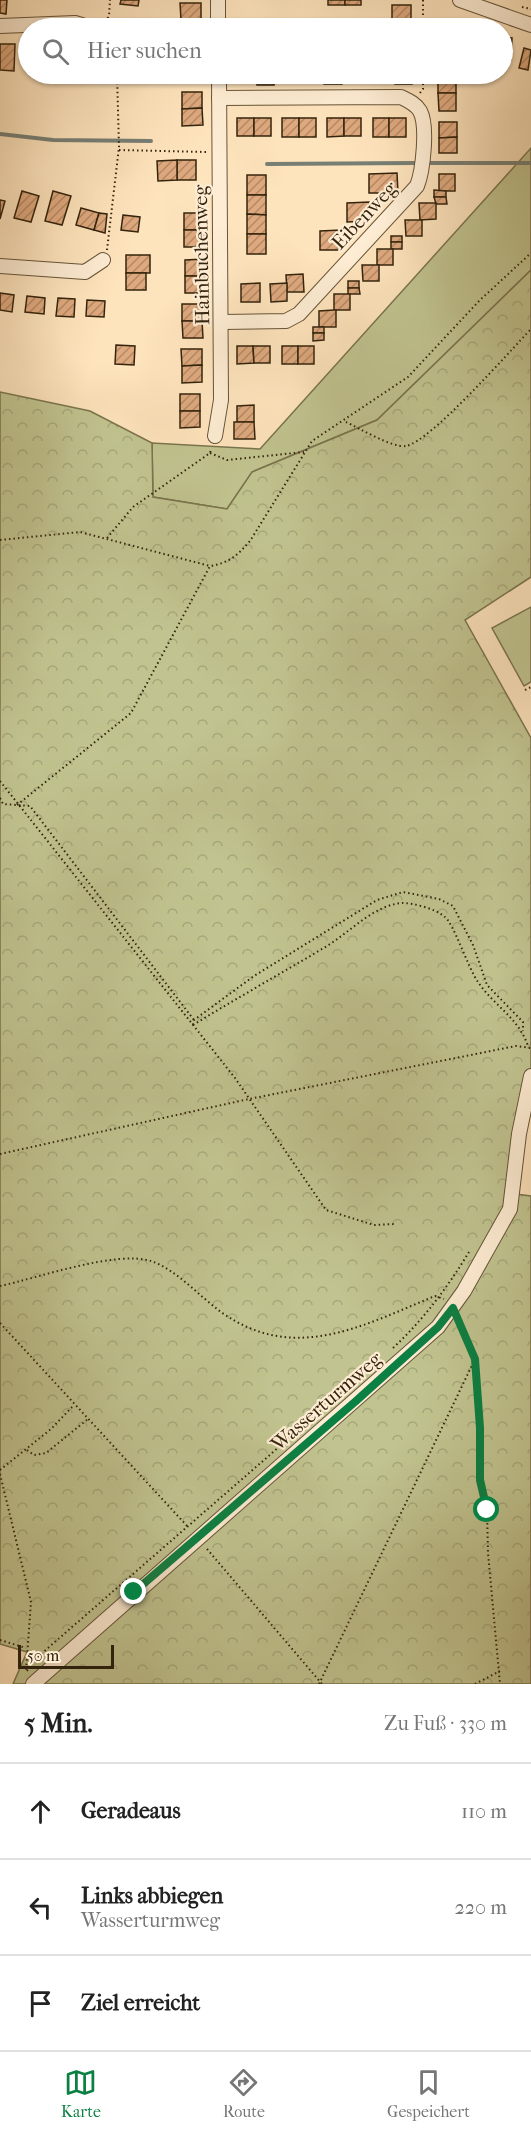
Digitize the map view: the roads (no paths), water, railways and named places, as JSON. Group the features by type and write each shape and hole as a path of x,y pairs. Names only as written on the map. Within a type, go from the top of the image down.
{"street":[{"path":"218,0 218,18"},
{"path":"460,0 511,18"},
{"path":"513,19 531,25"},
{"path":"0,26 18,25"},
{"name":"Hainbuchenweg","path":"214,439 221,400 219,84"},
{"name":"Eibenweg","path":"219,98 401,97 414,103 424,121 421,175 417,186 299,314 286,321 222,322"},
{"path":"0,266 85,272 103,260"},
{"name":"Wasserturmweg","path":"27,1679 198,1538 438,1327 453,1308 510,1209 519,1134 531,1076"}],"waterway":[{"path":"0,134 53,140 151,141"},
{"path":"267,164 414,163"},
{"path":"430,163 531,163"}]}
